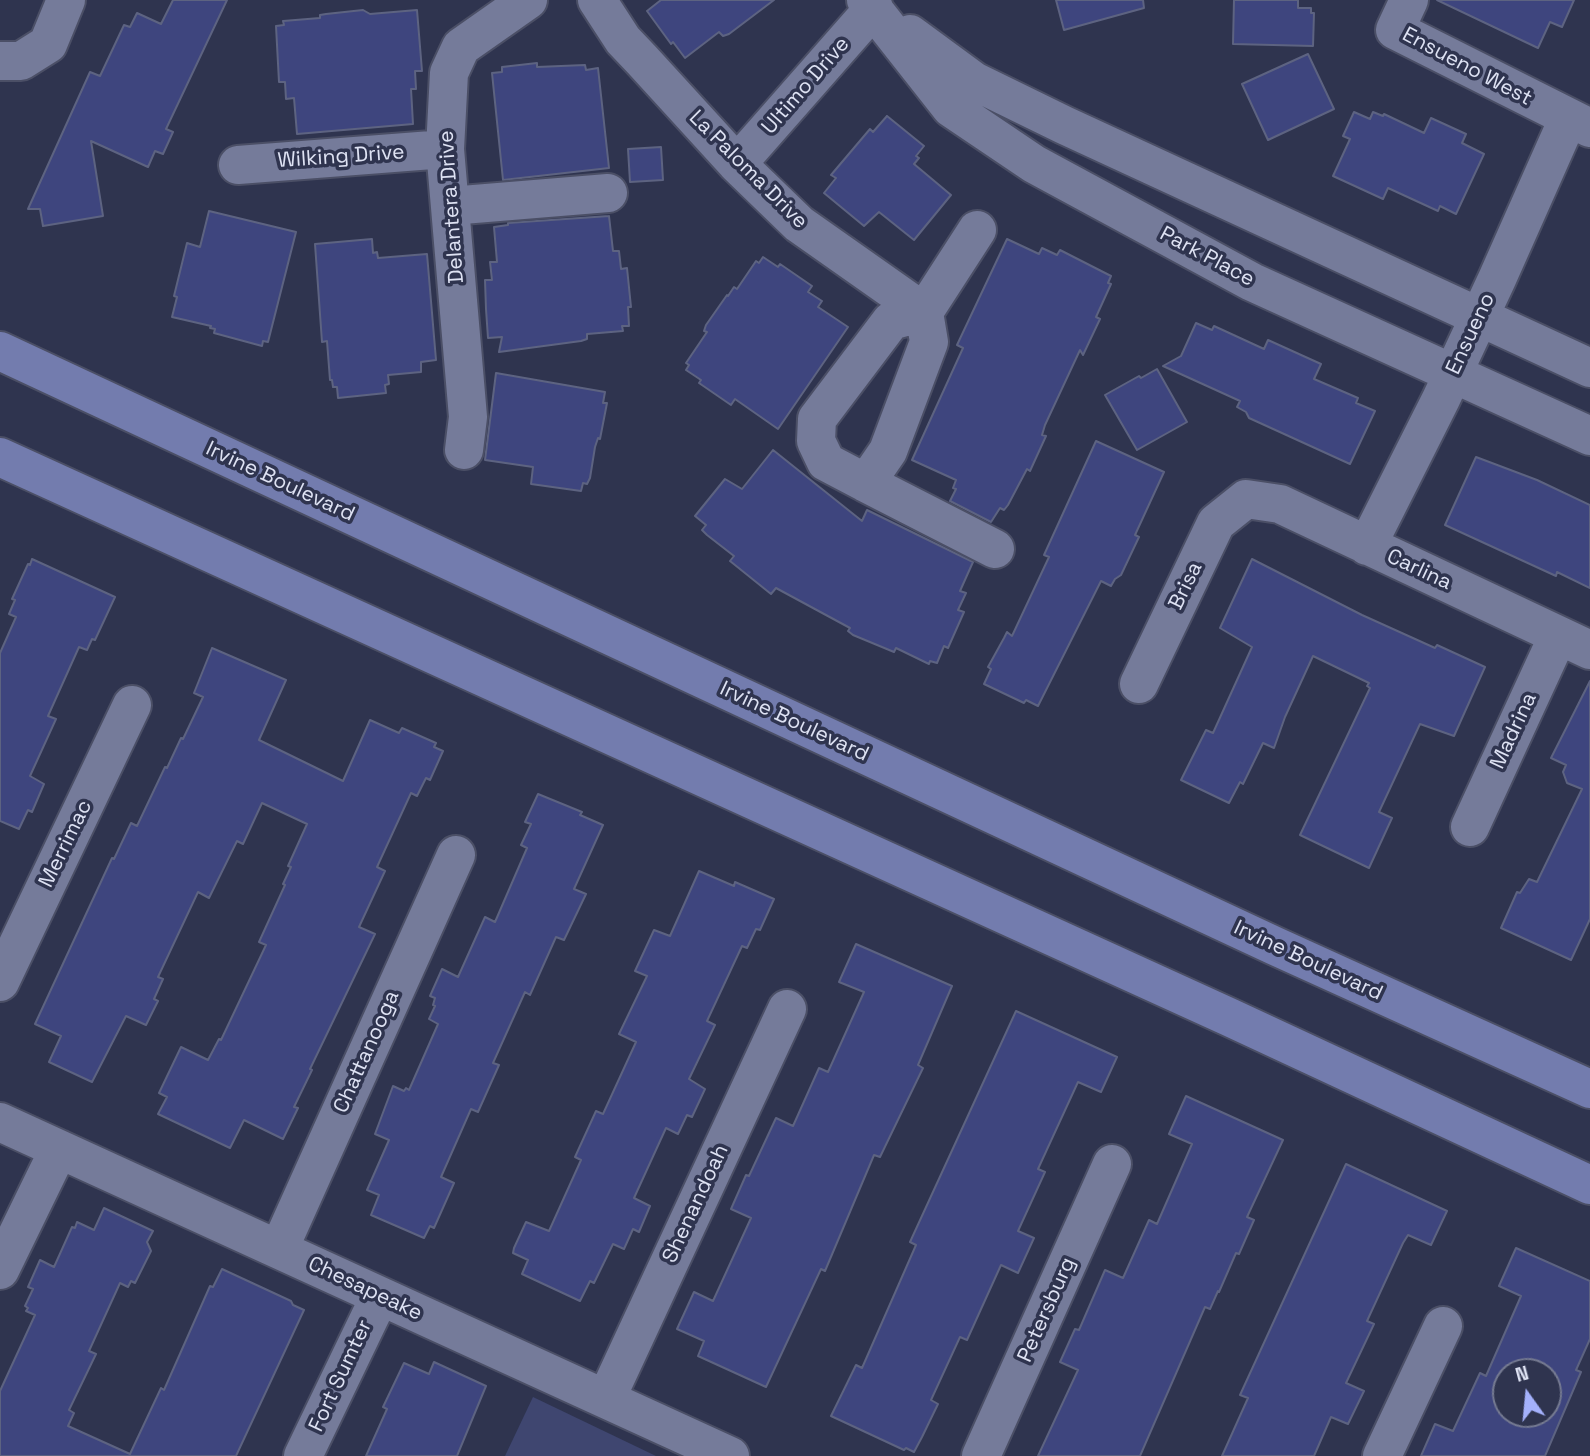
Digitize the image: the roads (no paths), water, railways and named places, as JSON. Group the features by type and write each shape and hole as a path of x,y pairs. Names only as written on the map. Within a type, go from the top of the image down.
{"main road":[{"name":"Irvine Boulevard","path":"0,351 1262,940 1590,1088"},
{"path":"0,457 1229,1017 1590,1185"}],"street":[{"path":"0,61 21,61 48,44 66,0"},
{"name":"Delantera Drive","path":"464,450 468,417 445,149 449,73 461,47 528,0"},
{"name":"La Paloma Drive","path":"597,0 623,40 737,164 799,225 924,312"},
{"name":"Ensueno West","path":"1409,0 1395,30 1579,124"},
{"path":"870,4 974,81 1590,368"},
{"name":"Ultimo Drive","path":"737,164 870,4"},
{"name":"Park Place","path":"870,4 951,108 1034,164 1252,282 1590,436"},
{"name":"Ensueno","path":"1367,546 1479,317 1579,124"},
{"name":"Wilking Drive","path":"237,165 445,149"},
{"path":"450,206 608,193"},
{"path":"977,230 924,312 891,321 817,419 816,441 826,462 995,549"},
{"path":"866,483 888,452 929,342 924,312"},
{"name":"Carlina","path":"1246,499 1280,504 1574,643"},
{"name":"Brisa","path":"1139,684 1216,523 1246,499"},
{"name":"Madrina","path":"1470,827 1574,643"},
{"name":"Merrimac","path":"0,982 132,705"},
{"name":"Chattanooga","path":"278,1249 456,855"},
{"name":"Shenandoah","path":"606,1399 787,1009"},
{"name":"Chesapeake","path":"0,1122 730,1456"},
{"path":"0,1270 59,1149"},
{"name":"Petersburg","path":"981,1456 1112,1164"},
{"name":"Fort Sumter","path":"303,1456 380,1296"},
{"path":"1382,1456 1443,1326"}]}
